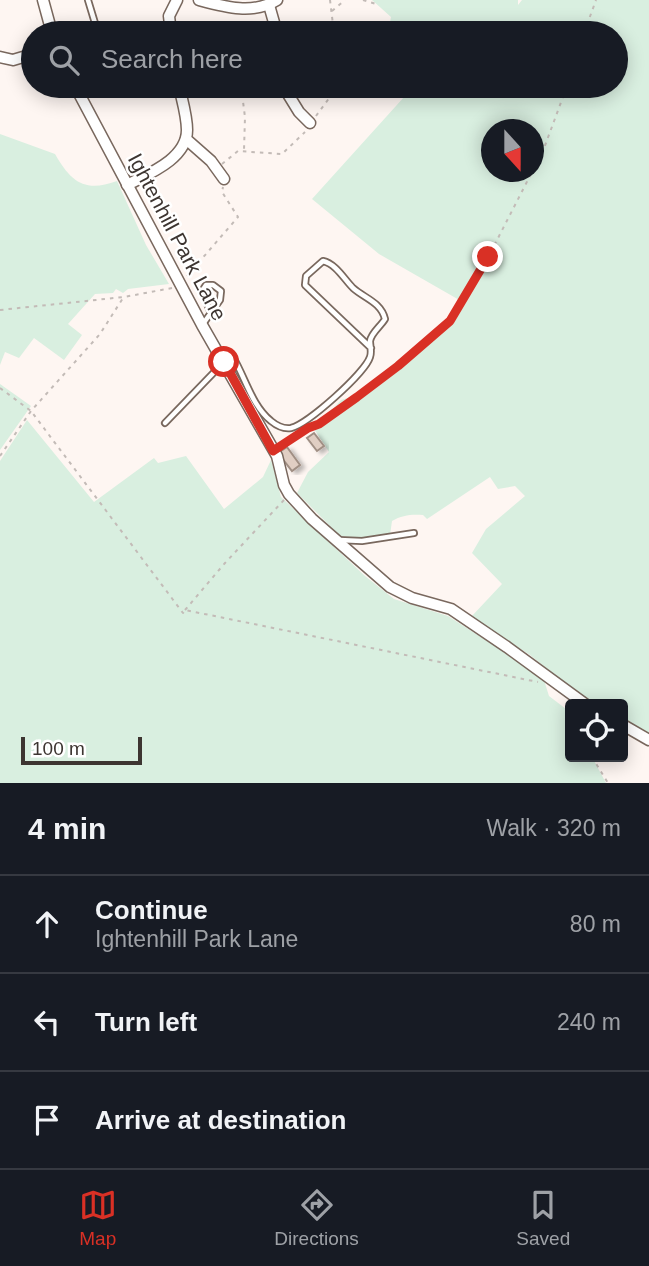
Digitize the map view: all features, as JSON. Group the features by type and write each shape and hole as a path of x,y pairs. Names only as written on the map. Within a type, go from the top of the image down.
{"street":[{"path":"43,0 49,21"},
{"path":"170,21 169,16 177,0"},
{"path":"199,0 241,9 273,3 275,21"},
{"path":"0,57 13,60 21,58"},
{"name":"Ightenhill Park Lane","path":"81,98 202,325 276,456 289,494 335,540 390,587 451,610 577,699"},
{"path":"127,185 157,170 175,155 186,139 187,129 181,98"},
{"path":"290,98 310,123"},
{"path":"297,109 308,102"},
{"path":"186,139 211,161 224,180"},
{"path":"628,728 649,740"}],"lane":[{"path":"88,0 94,21"},
{"path":"165,423 223,360 233,357 257,405 270,420 286,429 299,425 324,407 363,369 370,356 371,348 370,338 385,319 384,314 329,262 323,261 306,276 305,285 371,348"},
{"path":"202,325 221,296 222,291 213,285 206,285 202,291 210,312"},
{"path":"335,540 362,541 414,533"}],"path":[{"path":"330,0 332,21"},
{"path":"330,12 345,0"},
{"path":"363,0 376,4"},
{"path":"588,21 596,0"},
{"path":"238,21 241,9"},
{"path":"243,98 245,117 243,151"},
{"path":"217,169 238,151 282,153 329,98"},
{"path":"544,149 563,98"},
{"path":"0,310 169,290 180,283 238,217 222,192 224,180"},
{"path":"273,451 308,428 319,424 367,390 450,321 479,275 527,182"},
{"path":"0,456 31,411 100,334 124,297"},
{"path":"0,388 31,411 183,613 289,494"},
{"path":"186,610 536,682"},
{"path":"595,762 608,783"}],"green space":[{"path":"372,0 518,0 518,5 522,0 649,0 649,736 628,724 628,699 585,699 530,655 471,617 502,584 472,553 486,529 525,496 515,486 498,489 490,477 427,519 423,515 400,517 392,521 390,535 370,539 340,536 297,493 308,472 329,452 314,429 341,400 354,396 444,323 461,301 379,254 312,199 403,98 628,98 628,21 390,21 391,17"},
{"path":"0,134 55,154 67,172 80,182 96,186 117,181 146,245 169,284 128,289 123,293 116,289 113,293 95,294 68,324 82,335 64,360 34,338 19,358 5,352 0,365"},
{"path":"0,384 31,406 0,450"},
{"path":"27,420 94,502 154,458 158,463 186,456 224,509 263,477 271,460 281,497 365,576 394,599 448,616 543,677 549,696 565,708 565,762 595,762 606,783 0,783 0,461"}],"building":[{"path":"314,433 324,446 317,451 307,438"},
{"path":"287,447 300,465 292,471 278,453"}],"route":[{"path":"224,362 273,451 308,428 319,424 357,397 450,321 488,257"}]}
